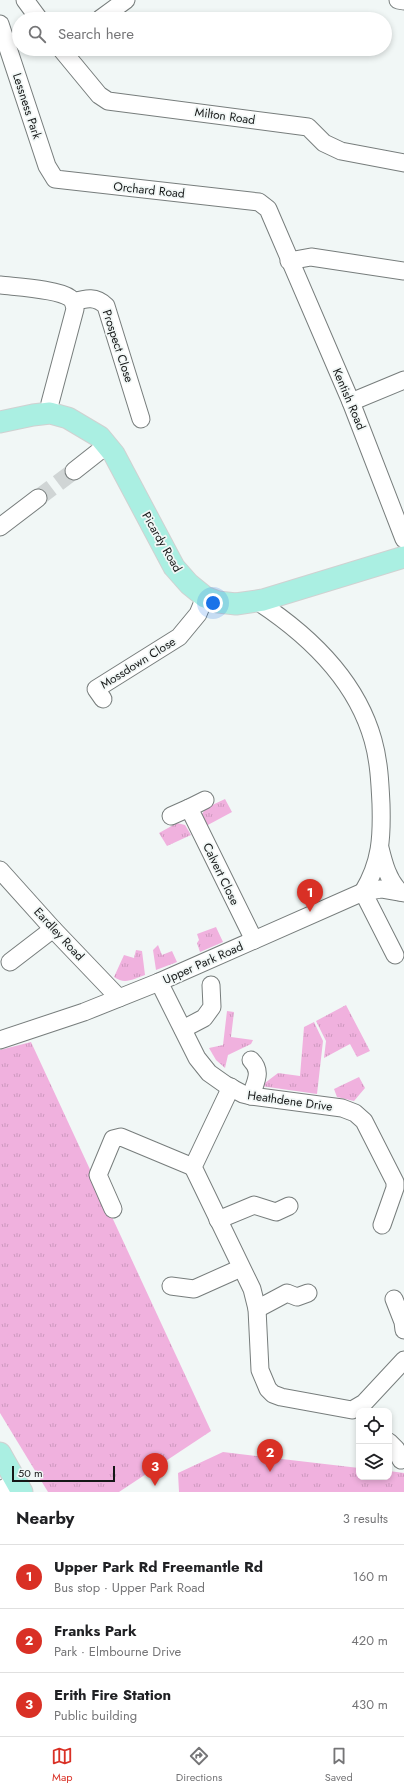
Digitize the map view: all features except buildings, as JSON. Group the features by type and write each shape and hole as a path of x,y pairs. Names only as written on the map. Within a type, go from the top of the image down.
{"main road":[{"name":"Picardy Road","path":"0,422 50,413 68,418 84,426 100,437 114,454 174,567 189,584 204,597 218,602 236,604 257,601 404,557"},
{"path":"0,1453 13,1488"}],"street":[{"path":"25,0 34,12"},
{"path":"110,12 126,0"},
{"path":"398,0 404,1"},
{"name":"Lessness Park","path":"0,24 12,55"},
{"name":"Lessness Park","path":"12,56 46,166"},
{"name":"Milton Road","path":"67,56 99,95 108,101 308,127 324,143 341,151 404,163"},
{"name":"Orchard Road","path":"46,166 55,179 259,202"},
{"name":"Kentish Road","path":"259,202 268,209 350,402 404,539"},
{"path":"289,261 311,257 404,270"},
{"path":"0,285 55,292 70,298 74,302 74,315 50,403 50,413"},
{"name":"Prospect Close","path":"74,302 92,298 101,300 106,306 141,419"},
{"path":"350,402 404,380"},
{"path":"74,471 107,445"},
{"path":"0,527 38,498"},
{"name":"Mossdown Close","path":"96,689 179,637 198,614 204,597"},
{"path":"257,601 300,631 317,646 347,684 360,706 373,740 380,779 380,848 374,872 363,892 395,955"},
{"path":"171,816 205,800"},
{"name":"Calvert Close","path":"189,808 254,940"},
{"path":"380,848 389,877 393,884 402,893"},
{"name":"Eardley Road","path":"0,870 53,929 119,998"},
{"name":"Upper Park Road","path":"0,1040 84,1012 159,982 363,892 381,889 402,893"},
{"path":"10,962 53,929"},
{"name":"Heathdene Drive","path":"159,982 197,1058 209,1073 231,1087 251,1096 342,1108 355,1113 364,1121 395,1182 396,1188 382,1224"},
{"path":"183,1029 204,1018 212,1007 211,985"},
{"path":"251,1060 256,1065 258,1072 251,1096"},
{"path":"193,1167 231,1087"},
{"path":"113,1209 98,1175 113,1139 119,1138 193,1167 252,1289 257,1309 260,1370 264,1382 273,1394 288,1399 355,1414 404,1360"},
{"path":"218,1220 254,1205 276,1212 289,1206"},
{"path":"171,1286 194,1289 241,1268"},
{"path":"257,1309 287,1294 298,1297 308,1293"},
{"path":"394,1299 403,1322 404,1330"},
{"path":"391,1444 396,1449 401,1460"}],"green space":[{"path":"225,799 232,812 206,826 202,814 206,808"},
{"path":"177,823 185,825 191,835 167,846 159,833"},
{"path":"216,927 223,942 200,952 197,943 199,940 197,934"},
{"path":"158,945 162,955 172,951 177,962 156,970 153,950"},
{"path":"136,950 142,951 145,975 133,980 125,981 114,977 124,955 134,958"},
{"path":"346,1005 370,1051 357,1057 350,1044 324,1058 326,1041 316,1021"},
{"path":"227,1011 234,1012 231,1037 253,1040 251,1044 228,1055 225,1068 216,1060 209,1048 223,1045"},
{"path":"314,1022 323,1041 317,1094 261,1086 278,1073 300,1076 304,1027"},
{"path":"31,1042 211,1431 119,1492 48,1492 0,1413 0,1050"},
{"path":"359,1077 365,1088 354,1101 337,1097 334,1089"},
{"path":"223,1452 356,1468 356,1480 392,1480 392,1471 404,1473 404,1492 179,1492 178,1473"}],"tunnel":[{"path":"38,498 74,471"}],"place":[{"name":"Upper Park Rd Freemantle Rd","path":"310,912"},
{"name":"Franks Park","path":"270,1472"},
{"name":"Erith Fire Station","path":"155,1486"}]}
